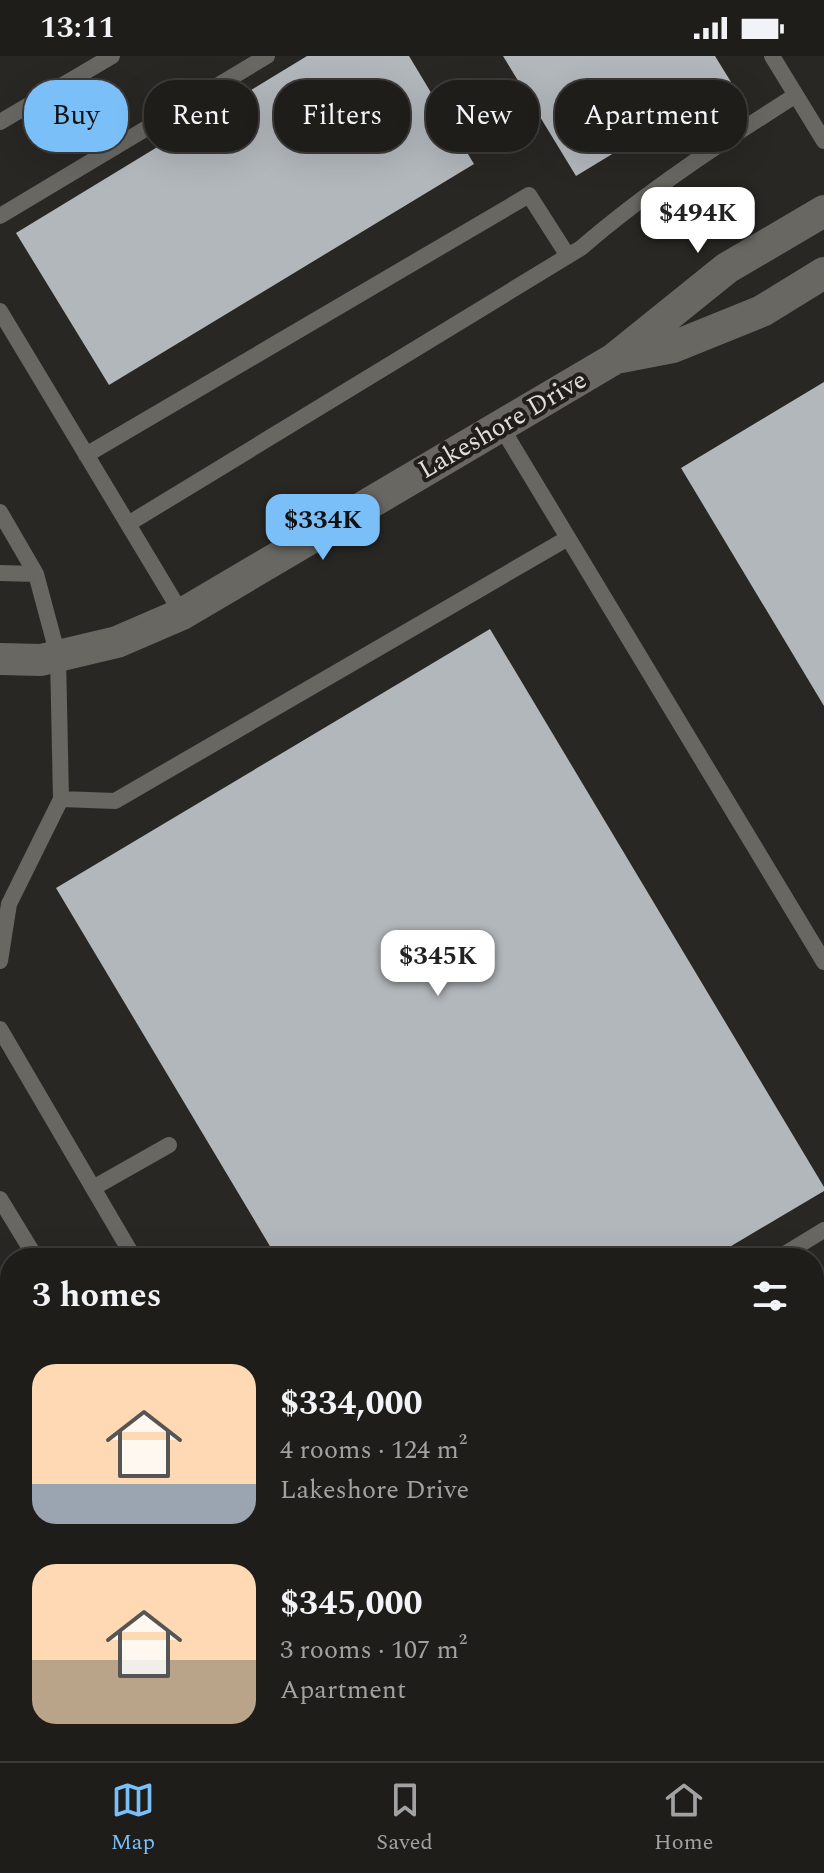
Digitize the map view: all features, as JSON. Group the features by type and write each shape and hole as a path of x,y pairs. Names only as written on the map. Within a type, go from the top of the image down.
{"street":[{"name":"Lakeshore Drive","path":"0,659 41,660 117,642 182,614 614,359 727,268 824,211"},
{"name":"Lakeshore Drive","path":"614,359 673,347 762,311 824,273"}],"lane":[{"path":"0,122 112,56"},
{"path":"0,216 267,56"},
{"path":"772,56 824,141"},
{"path":"128,524 568,256 629,206 796,95"},
{"path":"86,455 529,195 568,256"},
{"path":"0,311 182,614"},
{"path":"500,425 824,962"},
{"path":"0,512 36,574 58,656 61,799 9,904 0,961"},
{"path":"61,799 115,801 568,538"},
{"path":"0,573 36,574"},
{"path":"0,1029 128,1248"},
{"path":"93,1188 169,1145"},
{"path":"0,1199 30,1248"},
{"path":"794,1248 824,1230"}],"building":[{"path":"307,56 409,56 426,84 426,152 467,152 474,164 109,385 16,233 149,152 258,152 258,86"},
{"path":"503,56 715,56 730,80 555,80 555,141 539,115 539,80 518,80"},
{"path":"561,152 616,152 576,176"},
{"path":"824,382 824,706 681,468"},
{"path":"490,629 824,1191 728,1248 271,1248 56,888"}]}
